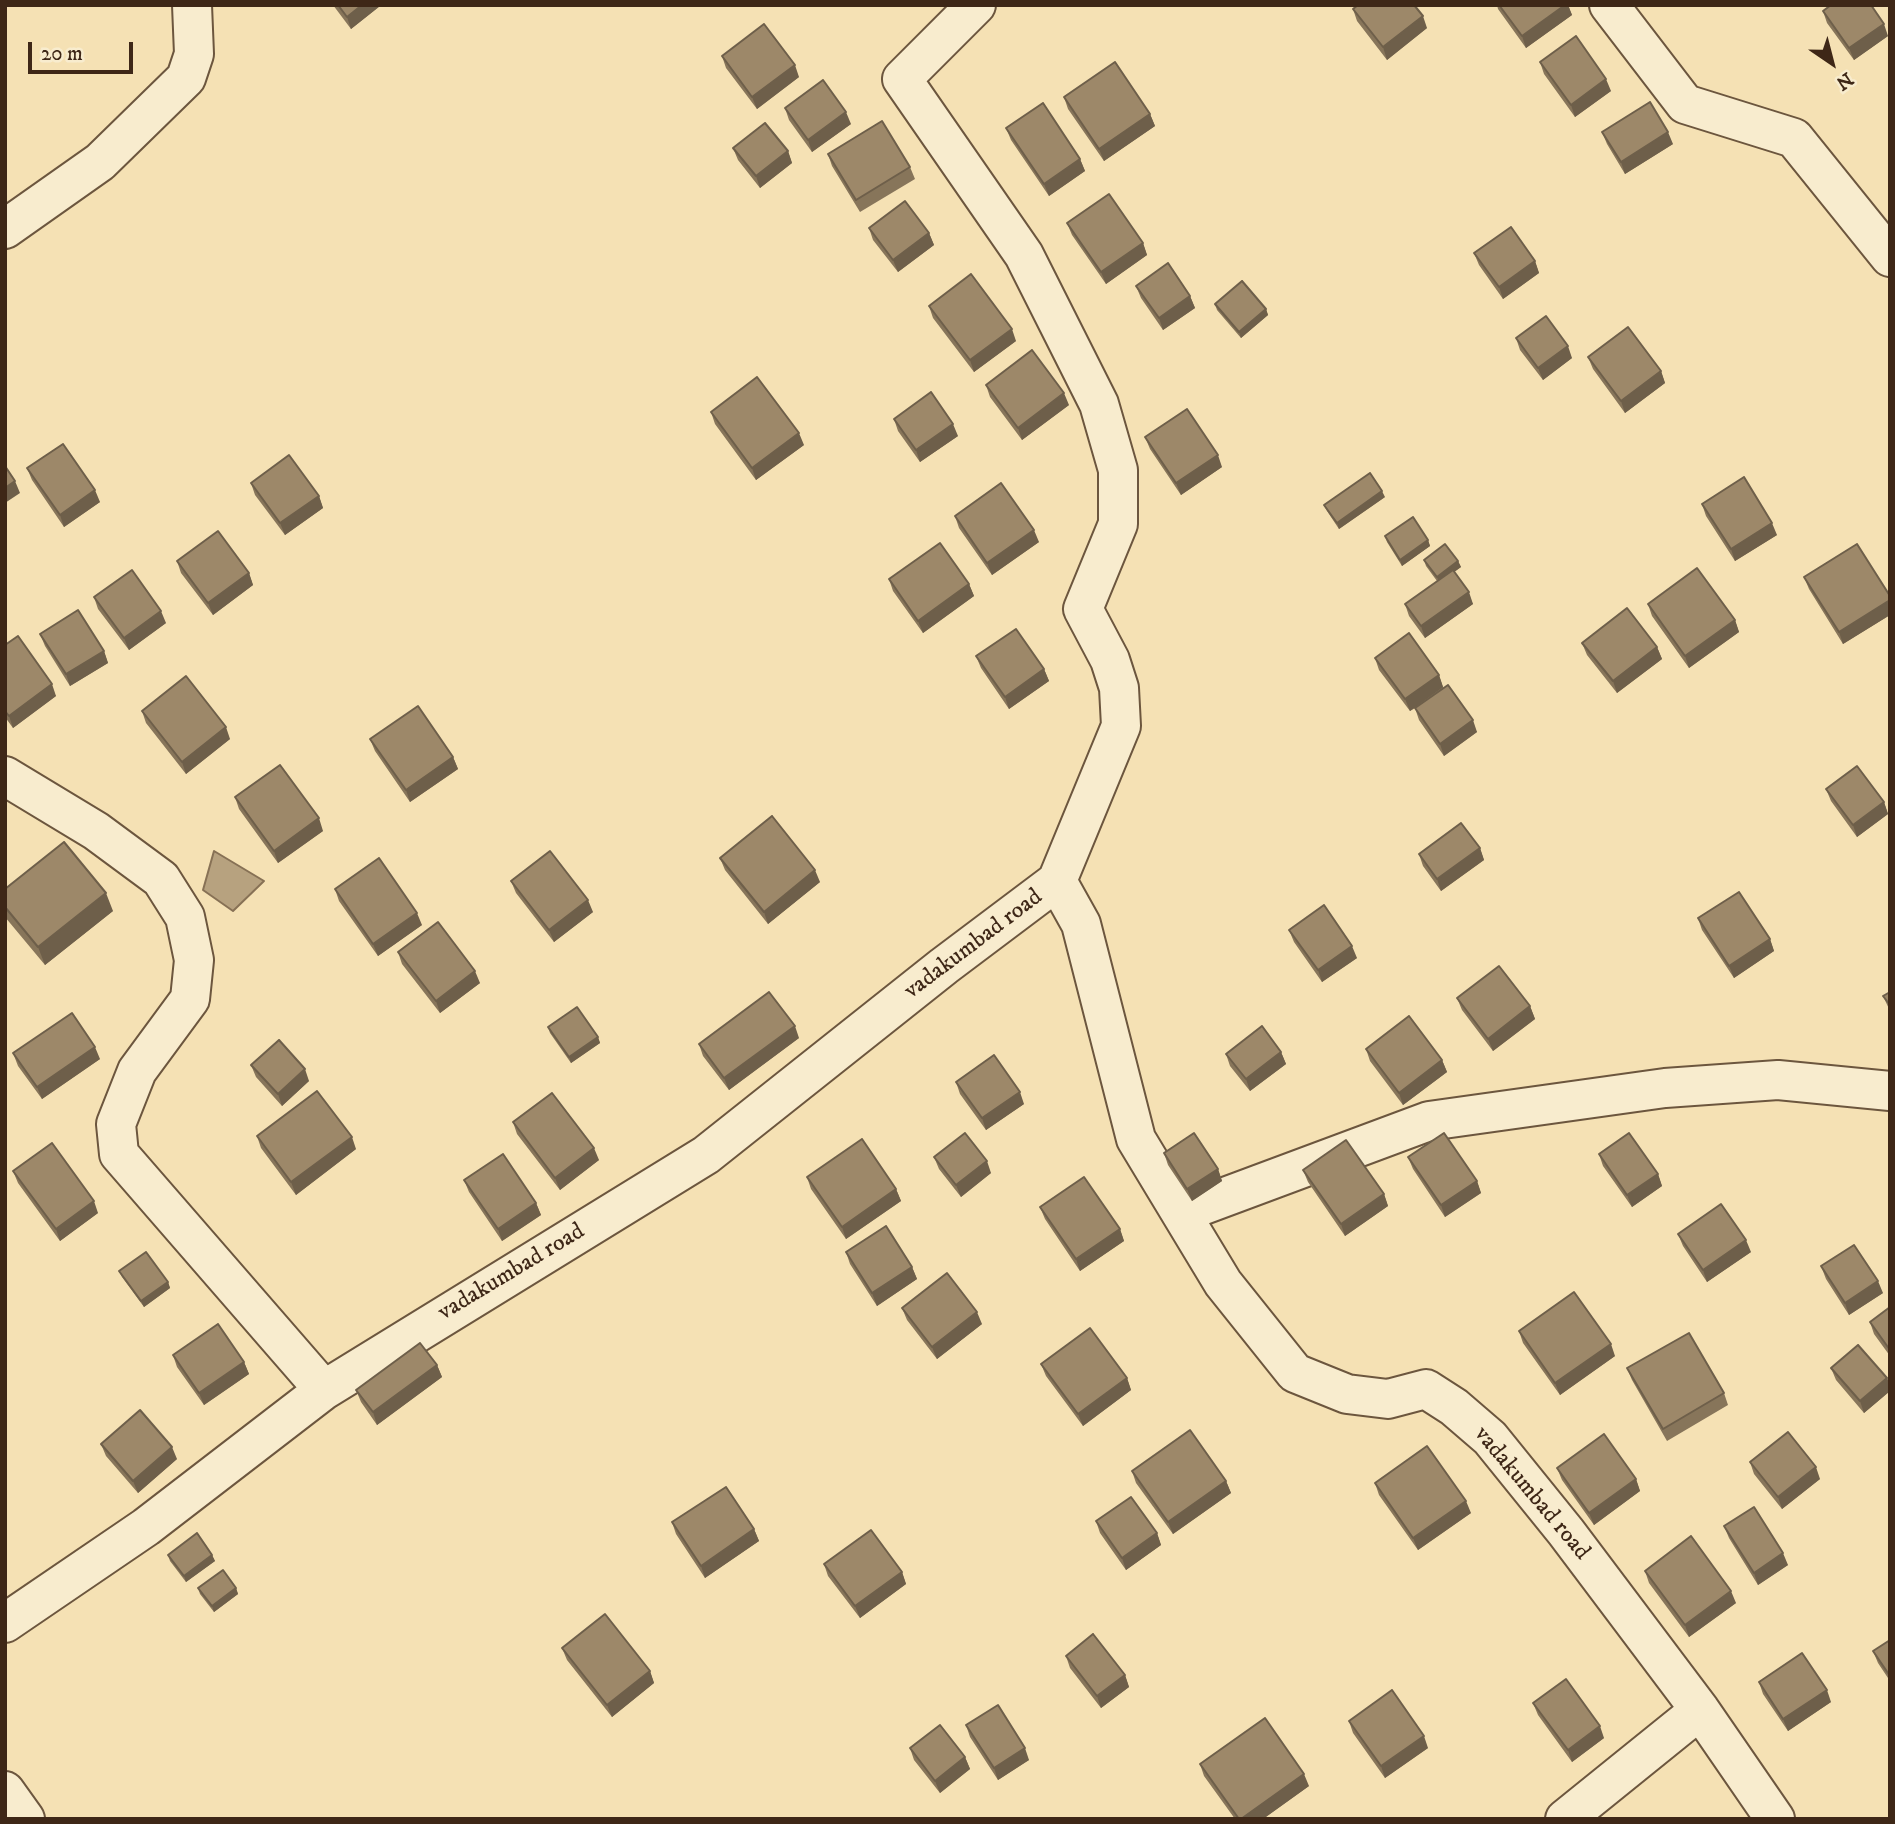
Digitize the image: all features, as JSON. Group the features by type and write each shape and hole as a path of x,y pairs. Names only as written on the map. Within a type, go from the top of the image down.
{"street":[{"path":"5,229 100,162 186,78 194,54 192,5"},
{"path":"976,5 902,79 1024,255 1100,404 1118,470 1118,524 1083,609 1116,679 1121,726 1057,881"},
{"path":"1609,5 1685,104 1794,138 1890,257"},
{"path":"5,776 96,831 161,879 185,917 194,960 190,999 137,1071 116,1124 119,1154 324,1390"},
{"name":"vadakumbad road","path":"5,1623 146,1527 324,1390 706,1155 944,966 1057,881 1081,925 1136,1139 1223,1283 1295,1373 1347,1394 1388,1399 1426,1389 1454,1407 1490,1438 1566,1532 1700,1710 1775,1819"},
{"path":"1182,1213 1429,1121 1665,1088 1778,1080 1890,1091"},
{"path":"1565,1819 1700,1710"},
{"path":"5,1791 26,1819"}],"shaded area":[{"path":"214,851 264,881 233,911 203,890"}],"building":[{"path":"338,5 362,5 347,17"},
{"path":"1358,5 1414,5 1423,16 1383,47 1353,9"},
{"path":"1499,5 1565,5 1522,36"},
{"path":"1831,5 1871,5 1884,24 1849,48 1823,11"},
{"path":"764,24 795,65 752,97 722,56"},
{"path":"1576,36 1606,79 1571,105 1540,62"},
{"path":"1115,62 1150,114 1099,149 1064,97"},
{"path":"823,80 846,112 808,140 785,108"},
{"path":"1650,102 1668,132 1621,162 1602,132"},
{"path":"1043,103 1080,159 1044,184 1006,128"},
{"path":"882,121 910,167 856,200 828,154"},
{"path":"765,123 788,151 756,176 733,148"},
{"path":"1109,194 1143,243 1101,272 1067,223"},
{"path":"905,201 929,233 893,260 869,228"},
{"path":"1511,227 1535,261 1499,287 1474,253"},
{"path":"1168,263 1190,296 1159,318 1136,286"},
{"path":"971,274 1012,329 970,360 929,306"},
{"path":"1242,281 1266,309 1239,332 1215,304"},
{"path":"1546,316 1568,346 1538,368 1516,338"},
{"path":"1628,327 1661,371 1621,401 1588,357"},
{"path":"1032,350 1064,393 1018,428 986,385"},
{"path":"757,377 799,433 752,468 711,412"},
{"path":"931,392 953,424 916,450 894,419"},
{"path":"1187,409 1218,455 1176,483 1145,437"},
{"path":"63,444 95,490 60,515 27,468"},
{"path":"289,455 319,496 280,523 251,483"},
{"path":"5,466 15,481 5,488"},
{"path":"1370,473 1382,491 1337,523 1324,505"},
{"path":"1744,477 1772,523 1731,549 1702,504"},
{"path":"1001,483 1034,530 987,563 955,516"},
{"path":"1413,517 1428,540 1400,560 1385,536"},
{"path":"218,531 249,573 208,603 177,561"},
{"path":"940,543 969,584 918,621 889,579"},
{"path":"1445,544 1458,561 1437,577 1424,560"},
{"path":"1857,544 1890,600 1839,632 1804,577"},
{"path":"1697,568 1735,620 1685,656 1648,604"},
{"path":"132,570 161,611 124,638 94,597"},
{"path":"1453,570 1469,592 1421,626 1405,604"},
{"path":"1627,608 1657,647 1613,681 1582,643"},
{"path":"78,610 104,651 66,674 40,634"},
{"path":"1016,629 1044,669 1005,697 976,656"},
{"path":"1409,633 1439,675 1405,699 1375,658"},
{"path":"18,636 52,684 9,716 5,711 5,645"},
{"path":"186,676 226,727 182,762 142,711"},
{"path":"1448,685 1473,720 1440,744 1415,708"},
{"path":"418,706 453,757 406,790 370,739"},
{"path":"280,765 319,818 274,851 235,797"},
{"path":"1857,766 1884,802 1853,825 1826,789"},
{"path":"772,816 815,870 764,912 720,858"},
{"path":"1461,823 1480,848 1437,879 1419,854"},
{"path":"64,842 106,893 38,947 5,907 5,889"},
{"path":"550,851 588,900 549,930 511,881"},
{"path":"379,858 417,913 373,944 335,889"},
{"path":"1739,892 1770,939 1729,966 1698,918"},
{"path":"1324,905 1352,946 1318,970 1289,930"},
{"path":"438,922 475,971 436,1001 398,952"},
{"path":"1499,966 1530,1006 1488,1039 1457,998"},
{"path":"769,992 795,1026 724,1078 699,1044"},
{"path":"1890,992 1890,1005 1883,996"},
{"path":"577,1007 598,1037 569,1057 548,1027"},
{"path":"72,1013 95,1047 37,1087 13,1053"},
{"path":"1409,1016 1442,1060 1399,1093 1366,1049"},
{"path":"1262,1026 1281,1052 1246,1079 1226,1054"},
{"path":"279,1040 305,1069 278,1094 251,1065"},
{"path":"994,1055 1020,1092 982,1118 956,1082"},
{"path":"317,1091 352,1137 291,1182 257,1136"},
{"path":"552,1093 594,1148 555,1178 513,1122"},
{"path":"965,1133 987,1161 956,1185 934,1157"},
{"path":"1194,1133 1218,1169 1187,1189 1164,1153"},
{"path":"1444,1133 1477,1181 1441,1205 1408,1157"},
{"path":"1629,1133 1658,1174 1627,1195 1599,1154"},
{"path":"862,1139 896,1189 842,1227 807,1177"},
{"path":"1346,1140 1384,1194 1341,1224 1303,1170"},
{"path":"52,1143 94,1201 56,1229 13,1171"},
{"path":"503,1154 536,1203 498,1229 464,1180"},
{"path":"1084,1177 1120,1229 1076,1259 1040,1207"},
{"path":"1721,1204 1746,1240 1703,1270 1678,1234"},
{"path":"886,1226 912,1267 872,1293 846,1252"},
{"path":"1854,1245 1878,1281 1845,1303 1821,1266"},
{"path":"146,1252 168,1282 141,1301 119,1271"},
{"path":"947,1273 977,1312 932,1347 902,1308"},
{"path":"1574,1292 1611,1344 1555,1383 1519,1331"},
{"path":"1890,1307 1890,1350 1870,1322"},
{"path":"218,1324 244,1362 199,1393 173,1355"},
{"path":"1090,1328 1127,1378 1078,1414 1041,1364"},
{"path":"1689,1333 1724,1393 1663,1429 1627,1368"},
{"path":"420,1343 437,1365 373,1412 356,1390"},
{"path":"1858,1345 1887,1378 1860,1401 1831,1368"},
{"path":"140,1410 172,1447 133,1481 101,1444"},
{"path":"1190,1430 1226,1481 1168,1522 1132,1471"},
{"path":"1788,1432 1816,1467 1778,1497 1750,1462"},
{"path":"1604,1434 1636,1479 1589,1513 1557,1468"},
{"path":"1427,1446 1466,1501 1413,1538 1375,1483"},
{"path":"726,1487 754,1529 701,1566 672,1522"},
{"path":"1131,1497 1157,1533 1122,1558 1096,1521"},
{"path":"1754,1507 1783,1553 1754,1573 1724,1526"},
{"path":"871,1530 902,1572 855,1606 824,1564"},
{"path":"197,1533 212,1555 184,1576 168,1555"},
{"path":"1691,1536 1731,1591 1685,1625 1645,1571"},
{"path":"223,1570 236,1588 212,1606 198,1588"},
{"path":"605,1614 650,1671 607,1705 562,1648"},
{"path":"1093,1634 1125,1675 1097,1696 1066,1656"},
{"path":"1890,1640 1890,1676 1873,1651"},
{"path":"1802,1653 1827,1690 1783,1719 1759,1682"},
{"path":"1566,1679 1600,1726 1568,1750 1533,1703"},
{"path":"1392,1690 1424,1736 1381,1766 1349,1721"},
{"path":"998,1705 1025,1748 994,1768 966,1725"},
{"path":"1265,1718 1304,1774 1239,1819 1200,1764"},
{"path":"940,1725 965,1757 935,1781 910,1748"}]}
